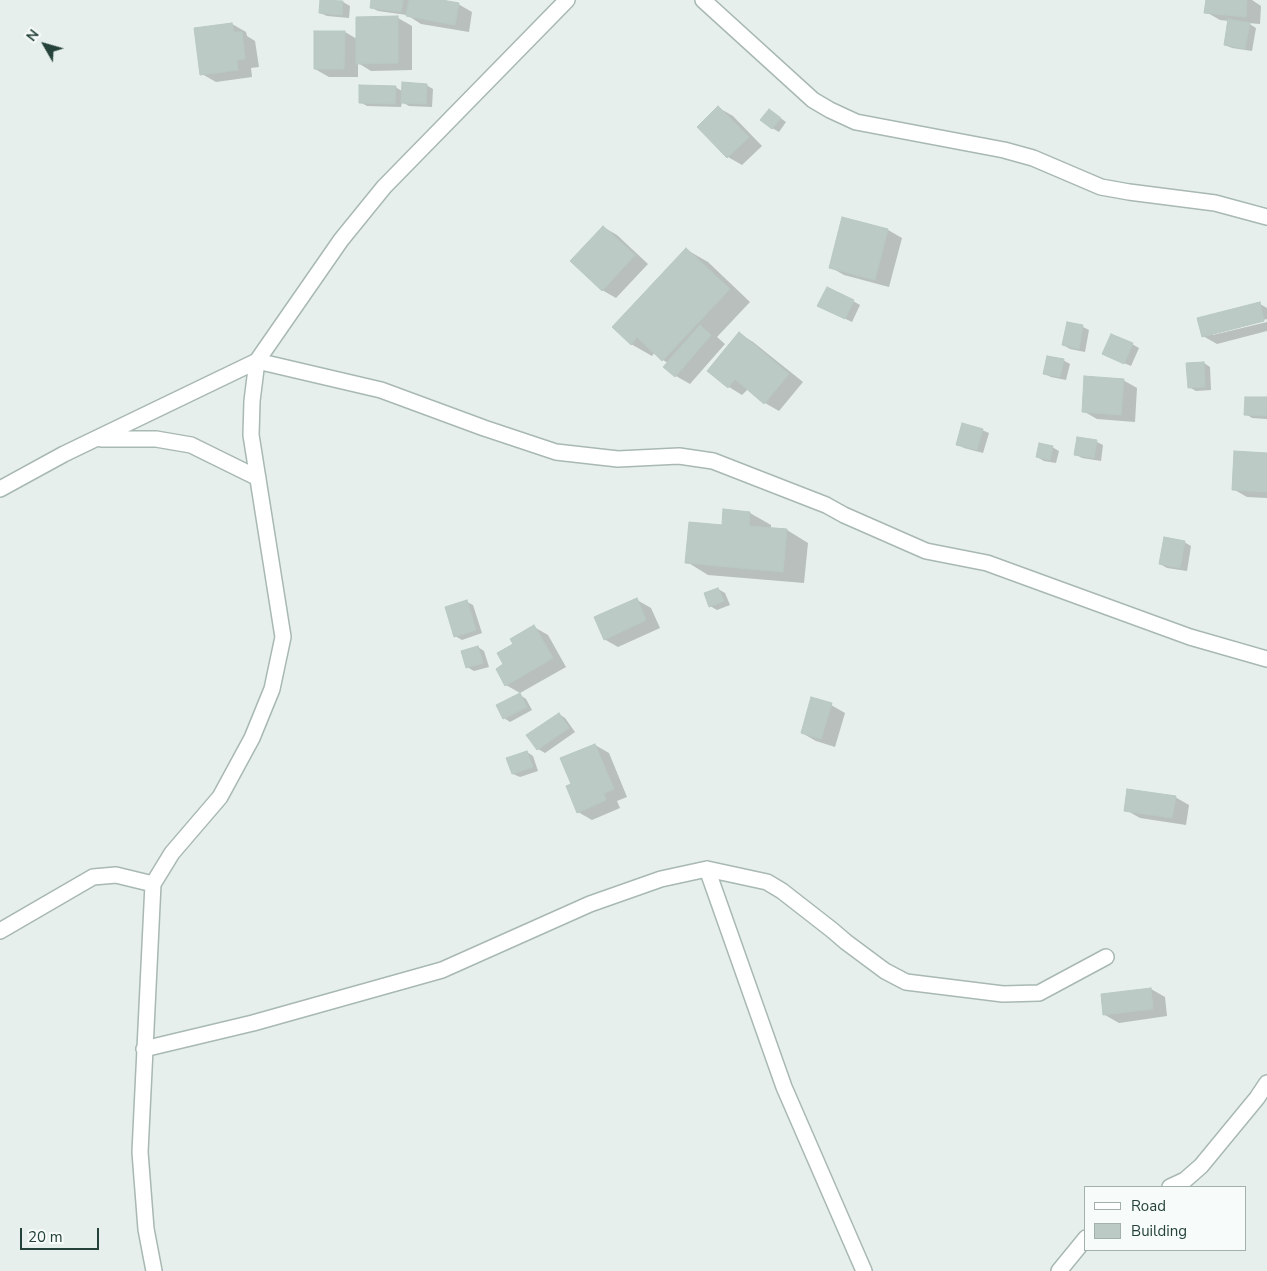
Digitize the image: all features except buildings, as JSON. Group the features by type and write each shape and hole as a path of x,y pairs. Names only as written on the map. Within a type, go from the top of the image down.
{"street":[{"path":"154,1271 146,1229 140,1152 153,884 172,853 220,797 252,738 272,688 283,637 251,435 252,401 257,361 341,240 384,187 567,0"},
{"path":"702,0 813,100 856,122 1004,150 1033,158 1101,187 1215,203 1267,217"},
{"path":"0,489 64,454 257,361 381,390 556,452 618,459 679,456 713,461 826,505 844,515 926,551 987,563 1190,637 1267,659"},
{"path":"97,439 156,439 191,444 258,478"},
{"path":"144,1049 253,1022 442,970 590,904 660,879 707,869 767,882 782,891 885,971 906,982 1003,994 1039,993 1106,957"},
{"path":"707,869 784,1087 864,1271"},
{"path":"0,931 93,877 116,875 153,884"},
{"path":"1172,1186 1185,1180 1201,1166 1257,1098 1267,1083"},
{"path":"1059,1271 1084,1240"}]}
